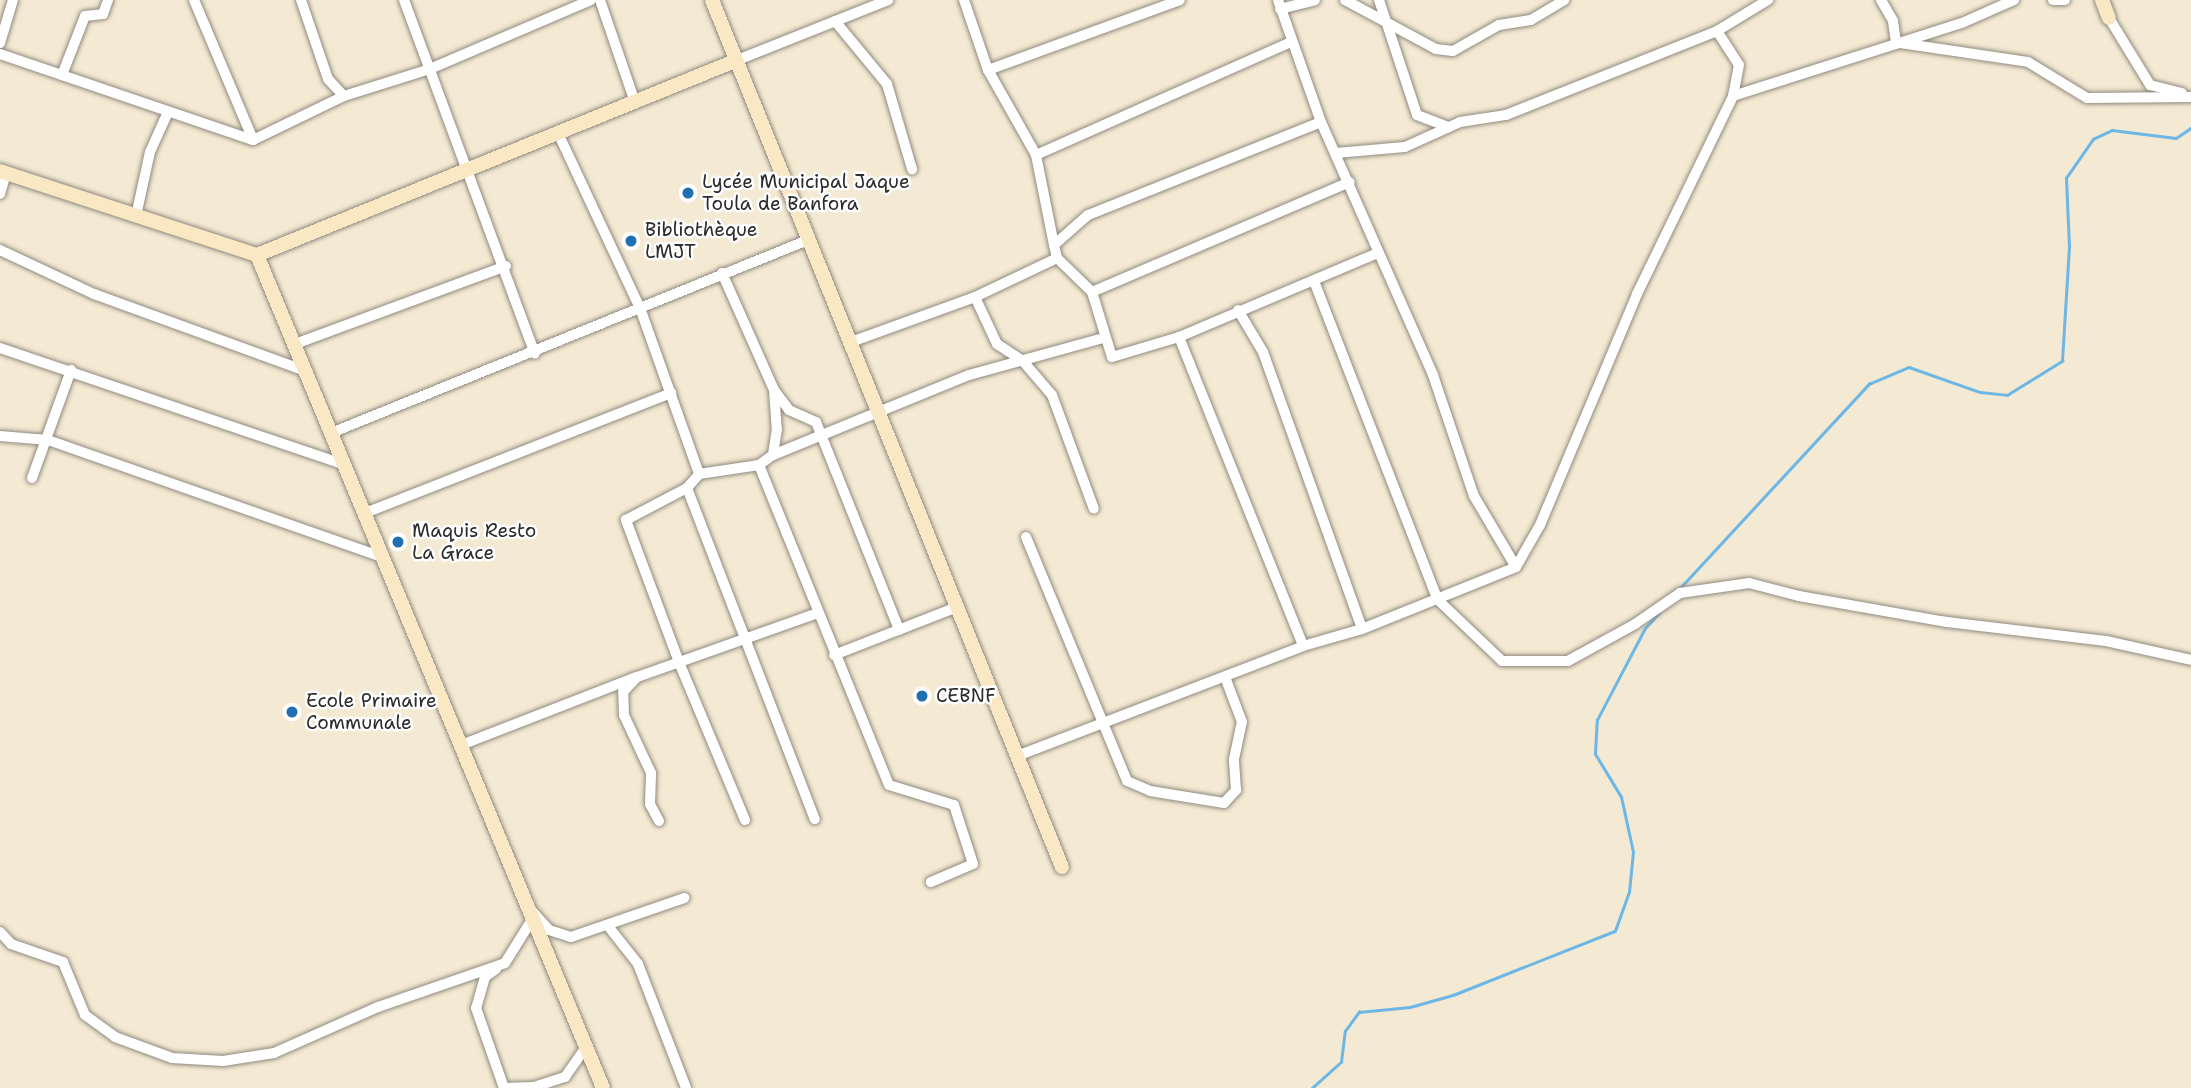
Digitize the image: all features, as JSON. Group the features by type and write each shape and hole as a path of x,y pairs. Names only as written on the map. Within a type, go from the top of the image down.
{"street":[{"path":"0,43 13,0"},
{"path":"62,75 85,16 103,13 108,0"},
{"path":"194,0 253,140"},
{"path":"302,0 328,79 344,96"},
{"path":"404,0 506,266 535,354"},
{"path":"0,54 253,140 344,96 430,69 591,0"},
{"path":"600,0 635,102"},
{"path":"712,0 1062,867"},
{"path":"0,194 3,172 257,255 888,0"},
{"path":"964,0 988,70 1036,155 1057,258 1092,292 1103,338 1112,357 1179,337 1378,253"},
{"path":"988,70 1180,0"},
{"path":"1315,0 1279,5 1291,42 1321,122 1350,182 1378,253 1433,375 1474,496 1516,567"},
{"path":"1345,0 1436,49 1454,51 1481,33 1531,20 1564,0"},
{"path":"1379,0 1417,115 1449,127"},
{"path":"1336,153 1405,147 1449,127 1506,115 1717,31 1768,0"},
{"path":"1881,0 1893,21 1896,43"},
{"path":"1733,96 1896,43 2014,0"},
{"path":"2053,0 2064,0"},
{"path":"2102,0 2109,18 2150,85 2191,96"},
{"path":"835,21 887,83 912,169"},
{"path":"1017,757 1303,646 1362,629 1516,567 1540,525 1637,294 1733,96 1739,65 1717,31"},
{"path":"1036,155 1291,42"},
{"path":"1896,43 2028,62 2087,98 2191,96"},
{"path":"136,216 150,152 169,112"},
{"path":"1054,245 1088,215 1321,122"},
{"path":"558,133 640,308 699,474"},
{"path":"1092,292 1350,182"},
{"path":"331,433 535,354 722,273 808,240"},
{"path":"0,250 94,293 306,370"},
{"path":"257,255 603,1088"},
{"path":"851,342 975,297 1057,258"},
{"path":"295,344 506,266"},
{"path":"722,273 774,390 789,410 816,422 899,630"},
{"path":"1314,281 1438,600 1502,661 1568,661 1635,624 1680,593 1749,583 1799,596 1947,622 2106,641 2191,660"},
{"path":"975,297 998,344 1022,360 1052,395 1094,509"},
{"path":"1238,310 1263,352 1362,629"},
{"path":"1179,337 1303,646"},
{"path":"745,820 679,662 626,520 687,488 699,474 760,465 773,455 969,375 1103,338"},
{"path":"0,348 345,465"},
{"path":"32,478 48,440 71,370"},
{"path":"773,455 777,429 774,390"},
{"path":"365,513 671,393"},
{"path":"0,436 48,440 383,557"},
{"path":"760,465 834,655 889,785 954,805 974,864 931,882"},
{"path":"687,488 815,819"},
{"path":"1026,537 1127,781 1150,791 1224,803 1236,790 1234,759 1242,722 1225,677"},
{"path":"834,655 957,607"},
{"path":"461,745 637,677 818,613"},
{"path":"637,677 624,692 624,715 651,774 650,804 659,821"},
{"path":"531,913 549,930 571,937 684,898"},
{"path":"531,913 505,963 485,977 476,1008 504,1088 534,1087 565,1077 587,1045"},
{"path":"608,926 638,964 686,1088"},
{"path":"0,932 10,944 63,962 85,1015 115,1037 185,1059 223,1061 274,1053 378,1007 505,963"}],"waterway":[{"path":"1679,589 1869,384 1909,367 1980,392 2007,395 2062,361 2069,247 2066,178 2093,139 2112,130 2176,138 2191,128"},
{"path":"1312,1088 1341,1062 1345,1031 1359,1012 1410,1007 1453,995 1615,931 1629,892 1633,852 1621,797 1595,754 1597,720 1645,628 1659,613"}],"place":[{"name":"Lycée Municipal Jaque Toula de Banfora","path":"688,193"},
{"name":"Bibliothèque LMJT","path":"631,241"},
{"name":"Maquis Resto La Grace","path":"398,542"},
{"name":"CEBNF","path":"922,696"},
{"name":"Ecole Primaire Communale","path":"292,712"}]}
